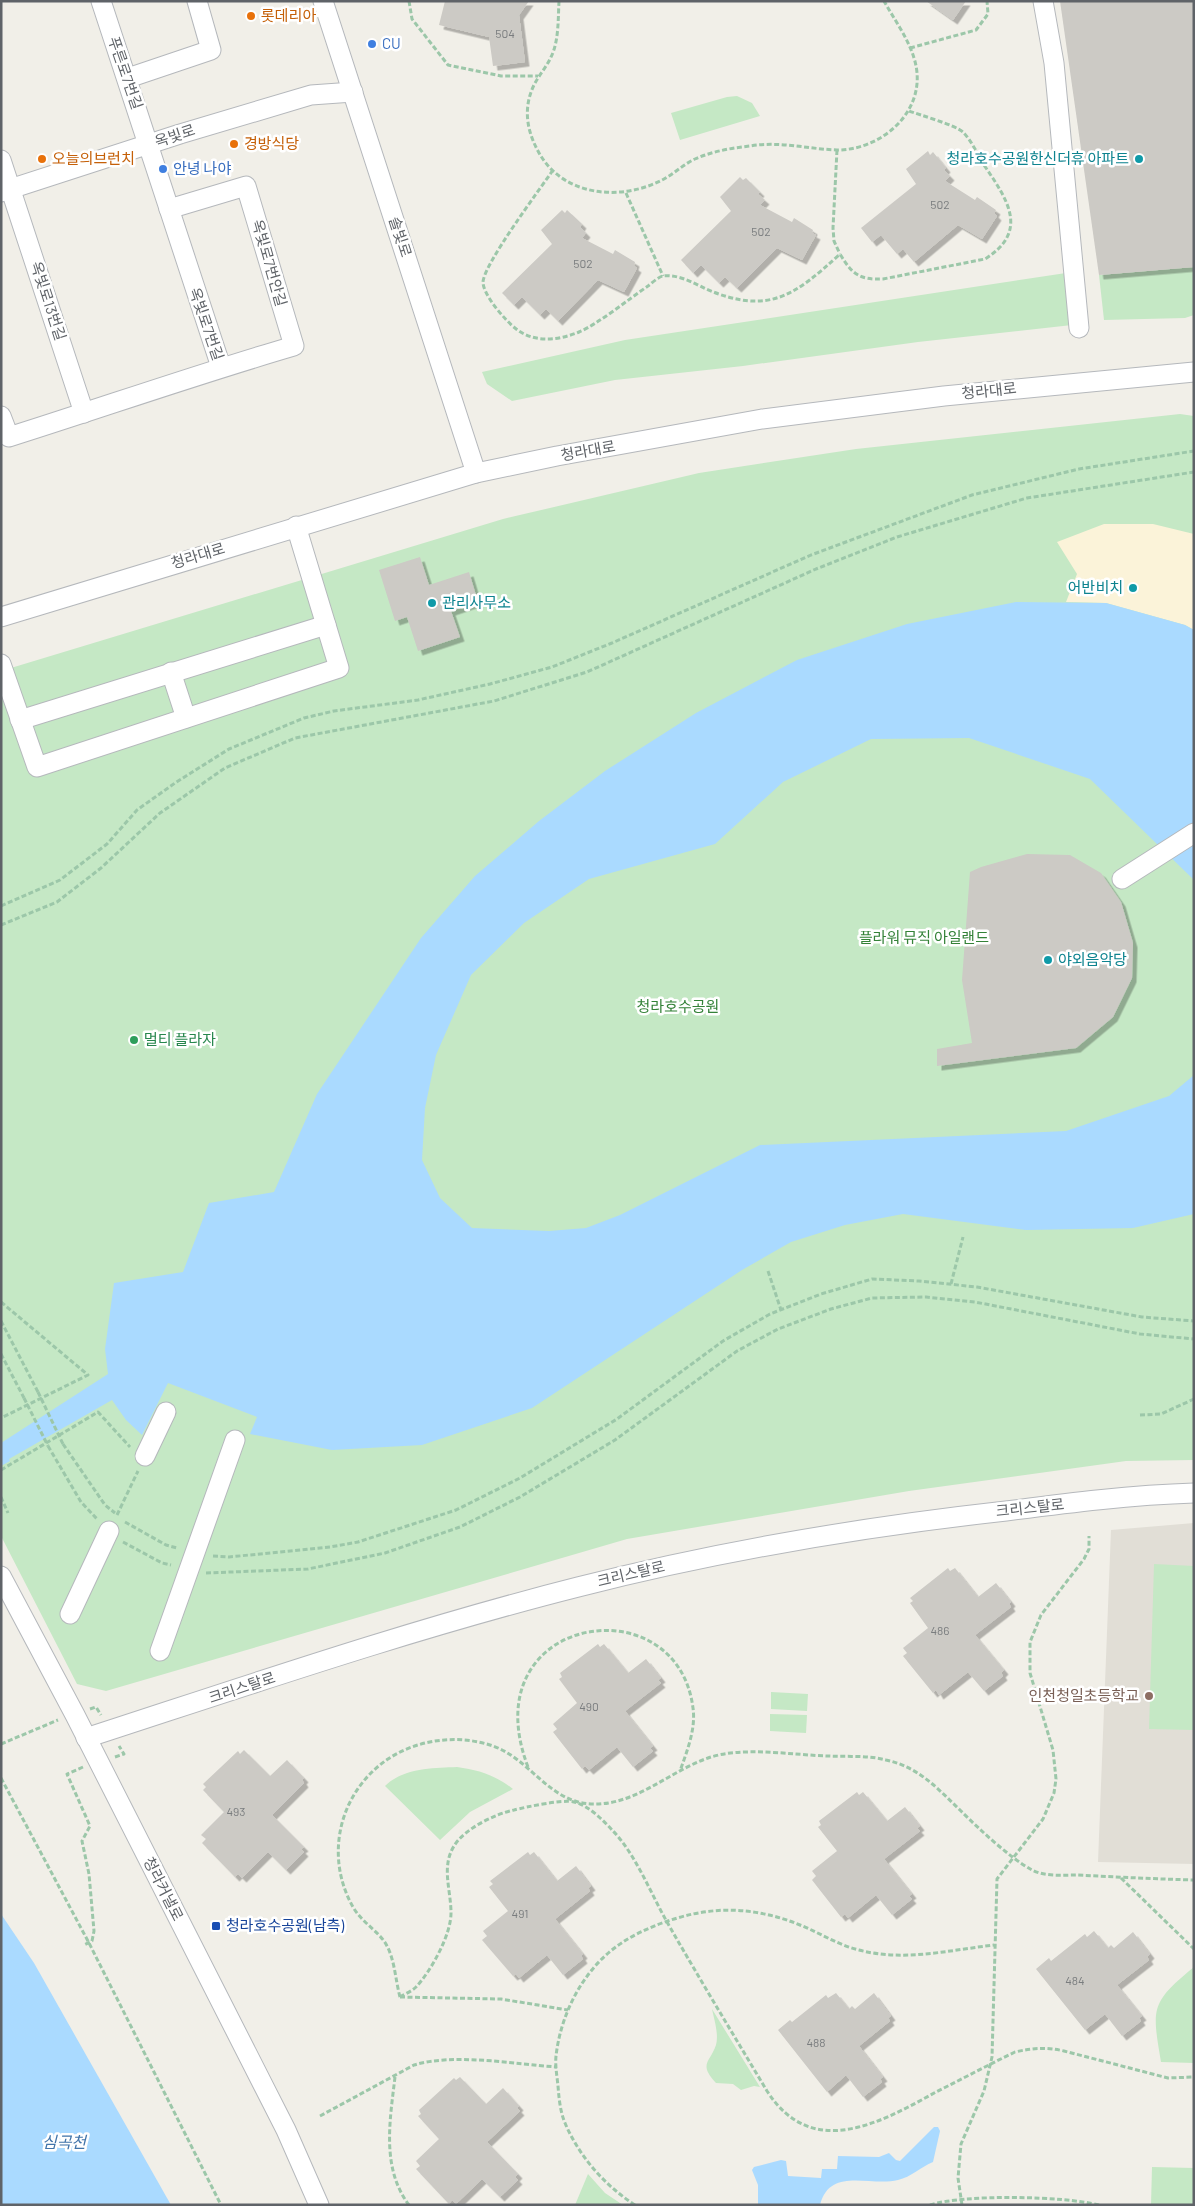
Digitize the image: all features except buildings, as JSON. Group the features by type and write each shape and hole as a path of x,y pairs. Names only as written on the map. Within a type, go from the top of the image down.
{"street":[{"name":"푸른로7번길","path":"101,1 149,144"},
{"path":"128,78 211,50 197,1"},
{"name":"솔빛로","path":"324,1 476,473"},
{"path":"1043,1 1054,63 1079,328"},
{"name":"옥빛로","path":"6,191 149,144 311,95 353,92"},
{"name":"옥빛로7번길","path":"1,416 9,437 221,367 149,144"},
{"name":"옥빛로13번길","path":"1,160 6,191 84,413"},
{"name":"옥빛로7번안길","path":"169,209 246,186 294,346 221,367"},
{"name":"청라대로","path":"1,617 296,526 476,473 762,419 944,396 1194,372"},
{"path":"1,664 37,768 339,668 296,526"},
{"path":"20,720 326,625"},
{"path":"171,672 186,718"},
{"path":"1122,879 1194,833"},
{"path":"145,1456 166,1412"},
{"path":"160,1651 235,1440"},
{"name":"크리스탈로","path":"86,1738 468,1618 578,1587 707,1557 901,1524 1052,1505 1194,1493"},
{"path":"70,1614 113,1523"},
{"name":"청라커낼로","path":"1,1576 286,2130 319,2205"}],"path":[{"path":"408,1 412,19 448,65 501,76 539,76"},
{"path":"559,1 558,24 552,57 534,84 528,102 526,116 530,133 546,164 560,176 593,192 609,194 626,193 664,179 693,160 710,153 753,145 777,144 837,150 870,144 885,136 897,127 909,111 916,86 917,73 910,48 884,1"},
{"path":"910,48 976,30 988,14 987,1"},
{"path":"837,150 834,241 840,254 856,275 868,280 883,279 985,259 998,251 1007,240 1010,210 1005,196 962,132 909,111"},
{"path":"553,170 511,231 483,281 485,291 503,316 529,338 559,338 580,332 662,276 681,278 722,296 741,300 765,300 784,297 800,289 840,254"},
{"path":"626,193 662,276"},
{"path":"1,906 60,880 107,844 137,810 221,754 304,718 334,711 418,700 490,684 552,667 612,643 811,555 972,495 1079,469 1194,452"},
{"path":"1,925 57,902 101,868 160,813 225,768 296,738 494,701 587,672 816,569 897,537 1027,498 1194,472"},
{"path":"951,1284 963,1237"},
{"path":"768,1271 781,1310"},
{"path":"1,1321 63,1444 105,1505 113,1523 116,1539 162,1563 191,1562 330,1547 358,1542 456,1510 520,1478 617,1419 723,1341 781,1310 872,1279 951,1284 1142,1317 1194,1321"},
{"path":"1,1354 48,1446 81,1502 113,1523 131,1526 166,1545 207,1574 308,1569 385,1553 460,1527 520,1497 615,1440 737,1351 778,1329 831,1309 872,1298 926,1297 976,1302 1140,1334 1194,1339"},
{"path":"1,1302 88,1375 1,1418"},
{"path":"1140,1415 1161,1414 1194,1399"},
{"path":"1,1470 98,1412 127,1445 145,1456 113,1523"},
{"path":"1,1497 8,1513"},
{"path":"962,2205 958,2178 961,2144 984,2091 991,2063 997,1879 1049,1807 1056,1779 1053,1750 1030,1673 1030,1642 1041,1615 1084,1560 1088,1549 1089,1536"},
{"path":"528,1768 517,1730 516,1713 524,1681 543,1655 553,1646 575,1635 602,1629 617,1630 648,1641 675,1663 685,1678 693,1709 693,1726 680,1771"},
{"path":"1,1744 42,1725"},
{"path":"400,1997 392,1958 384,1942 354,1910 342,1877 338,1838 348,1804 357,1788 381,1764 408,1748 429,1742 465,1740 480,1742 497,1748 528,1768 542,1782 589,1810 614,1831 634,1861 667,1922 775,2103 799,2122 819,2130 856,2129 896,2114 1015,2052 1047,2047 1168,2078 1194,2077"},
{"path":"400,1997 414,1989 433,1964 448,1930 451,1914 447,1864 454,1845 484,1821 502,1812 573,1802 591,1804 626,1799 648,1790 680,1771 725,1753 886,1760 920,1773 934,1783 971,1822 1034,1871 1194,1880"},
{"path":"67,1774 90,1826 82,1841 89,1874 94,1931 92,1941 84,1945"},
{"path":"1,1778 88,1943 221,2205"},
{"path":"1120,1877 1194,1949"},
{"path":"634,2205 602,2179 574,2141 564,2122 557,2067 559,2042 568,2010 583,1983 610,1952 623,1942 667,1922 693,1914 716,1911 758,1912 801,1926 860,1950 883,1954 927,1954 994,1945"},
{"path":"400,1997 501,1999 568,2010"},
{"path":"320,2116 414,2065 439,2060 557,2067"},
{"path":"395,2076 390,2132 391,2160 397,2185 409,2205"},
{"path":"930,2205 960,2199 1064,2199 1099,2205"}],"shaded area":[{"name":"인천청일초등학교","path":"1194,1523 1194,1864 1098,1862 1111,1530"}],"green space":[{"path":"737,96 752,103 760,116 680,140 671,113 727,97"},
{"path":"1194,267 1194,315 1185,318 1104,320 1099,275"},
{"path":"1066,273 1072,325 918,342 743,366 615,380 512,401 487,384 482,372 625,340"},
{"name":"청라호수공원","path":"1180,414 1194,416 1194,1460 1126,1461 909,1491 627,1539 106,1691 77,1684 1,1536 1,671 503,519 699,473 856,449"},
{"path":"1154,1564 1194,1566 1194,1730 1149,1729"},
{"path":"771,1692 808,1694 807,1711 771,1709"},
{"path":"770,1714 807,1715 806,1733 770,1731"},
{"path":"457,1767 486,1774 500,1780 513,1789 470,1812 440,1840 385,1786 392,1780 409,1772"},
{"path":"1194,1967 1194,2063 1161,2062 1156,2029 1158,2008 1169,1989"},
{"path":"712,2009 760,2087 754,2086 741,2090 733,2084 716,2083 711,2076 707,2063 714,2051 717,2036"},
{"path":"1152,2167 1194,2168 1194,2205 1151,2205"},
{"path":"588,2174 605,2193 623,2205 575,2205"}],"sand":[{"name":"어반비치","path":"1104,524 1153,524 1194,534 1194,630 1185,625 1106,603 1066,602 1077,574 1057,542"}],"water":[{"path":"1016,602 1106,603 1185,625 1194,630 1194,880 1090,779 969,738 871,739 783,782 715,844 589,879 524,923 471,975 436,1055 425,1108 422,1160 440,1198 472,1228 549,1231 586,1228 620,1215 760,1145 1066,1131 1169,1096 1194,1075 1194,1214 1133,1228 1026,1230 903,1214 845,1225 791,1242 742,1270 532,1408 422,1445 332,1450 250,1434 257,1417 168,1383 142,1435 126,1420 112,1400 9,1459 10,1461 1,1466 1,1443 108,1374 105,1349 114,1283 183,1272 209,1203 274,1192 317,1094 421,938 475,876 539,821 605,771 696,713 797,660 907,624"},
{"name":"심곡천","path":"1,1914 34,1963 171,2205 1,2205"},
{"path":"934,2127 938,2127 940,2131 933,2162 907,2177 887,2181 852,2180 842,2182 832,2186 825,2193 820,2205 758,2205 758,2185 752,2170 754,2167 781,2160 786,2161 788,2176 821,2178 822,2169 837,2169 838,2156 879,2157 889,2153 896,2160 900,2161"}],"place":[{"name":"롯데리아","path":"251,16"},
{"name":"CU","path":"372,44"},
{"name":"경방식당","path":"234,144"},
{"name":"오늘의브런치","path":"42,159"},
{"name":"청라호수공원한신더휴 아파트","path":"1139,159"},
{"name":"안녕 나야","path":"163,169"},
{"name":"어반비치","path":"1133,588"},
{"name":"관리사무소","path":"432,603"},
{"name":"야외음악당","path":"1048,960"},
{"name":"멀티 플라자","path":"134,1040"},
{"name":"인천청일초등학교","path":"1149,1696"},
{"name":"청라호수공원(남측)","path":"216,1926"}],"park label":[{"name":"플라워 뮤직 아일랜드","path":"924,938"}]}
